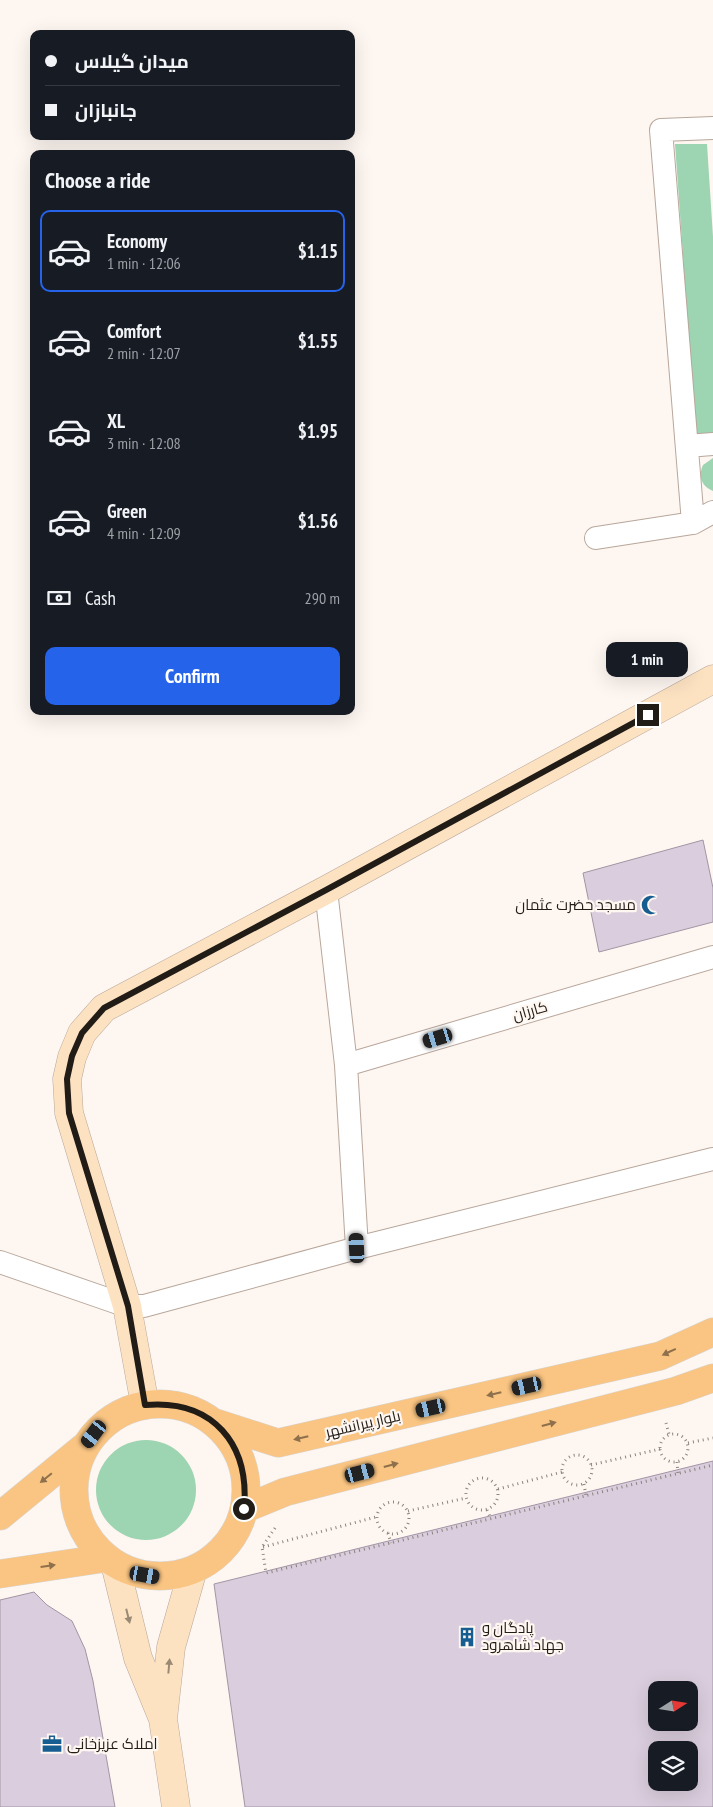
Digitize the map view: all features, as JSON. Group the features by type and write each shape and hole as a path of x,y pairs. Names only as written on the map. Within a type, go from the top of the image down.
{"main road":[{"name":"بلوار پیرانشهر","path":"216,1424 278,1443 660,1356 713,1332"},
{"path":"244,1509 285,1492 676,1391 713,1378"},
{"path":"0,1516 84,1448 94,1434 114,1416 145,1405 163,1404 189,1408 216,1424 230,1440 241,1462 246,1488 244,1509 233,1537 216,1556 192,1573 157,1577 111,1563 0,1574"},
{"path":"84,1448 73,1485 74,1508 94,1548 111,1563"}],"street":[{"path":"693,523 661,130 713,128"},
{"path":"687,446 713,444"},
{"path":"596,538 693,523 713,512"},
{"path":"145,1405 128,1306 69,1113 67,1079 72,1056 82,1033 104,1008 326,890 713,679"},
{"path":"326,890 346,1065 357,1248"},
{"name":"کارزان","path":"346,1065 713,957"},
{"path":"0,1262 128,1306 144,1306 357,1248 713,1159"},
{"path":"111,1563 138,1658 163,1719 176,1807"},
{"path":"163,1719 171,1647 192,1573"}],"path":[{"path":"665,1416 669,1434"},
{"path":"674,1433 683,1436 688,1443 688,1453 682,1460 677,1462 664,1458 660,1449 662,1440 669,1434 674,1433"},
{"path":"688,1443 713,1438"},
{"path":"591,1465 660,1449"},
{"path":"575,1455 585,1458 591,1465 591,1476 584,1484 574,1486 570,1484 566,1481 562,1472 563,1463 570,1456 575,1455"},
{"path":"677,1462 678,1474"},
{"path":"376,1517 262,1548 266,1573 713,1466"},
{"path":"498,1489 562,1472"},
{"path":"481,1477 491,1480 498,1489 495,1504 487,1510 476,1510 468,1503 466,1498 468,1487 475,1479 481,1477"},
{"path":"584,1484 586,1496"},
{"path":"408,1511 466,1498"},
{"path":"390,1501 400,1503 408,1511 409,1521 403,1530 393,1534 380,1527 376,1517 380,1507 390,1501"},
{"path":"487,1510 491,1519"},
{"path":"388,1533 391,1543"}],"green space":[{"path":"675,144 707,144 713,237 713,436 696,437"},
{"path":"713,458 713,491 703,483 701,473 703,465"},
{"path":"146,1440 165,1444 182,1454 192,1471 196,1490 192,1509 182,1526 165,1536 146,1540 127,1536 110,1526 100,1509 96,1490 100,1471 110,1454 127,1444"}],"building":[{"name":"مسجد حضرت عثمان","path":"703,840 713,888 713,922 599,952 583,873"},
{"name":"پادگان و جهاد شاهرود","path":"713,1461 713,1807 245,1807 214,1584"},
{"name":"املاک عزیزخانی","path":"34,1592 47,1605 72,1621 85,1649 93,1681 115,1807 0,1807 0,1600"}],"place":[{"name":"مسجد حضرت عثمان","path":"651,905"},
{"name":"پادگان و جهاد شاهرود","path":"467,1637"},
{"name":"املاک عزیزخانی","path":"52,1744"}],"route":[{"path":"244,1509 246,1488 241,1462 230,1440 216,1424 189,1408 163,1404 145,1405 128,1306 69,1113 67,1079 72,1056 82,1033 104,1008 648,715"}]}
